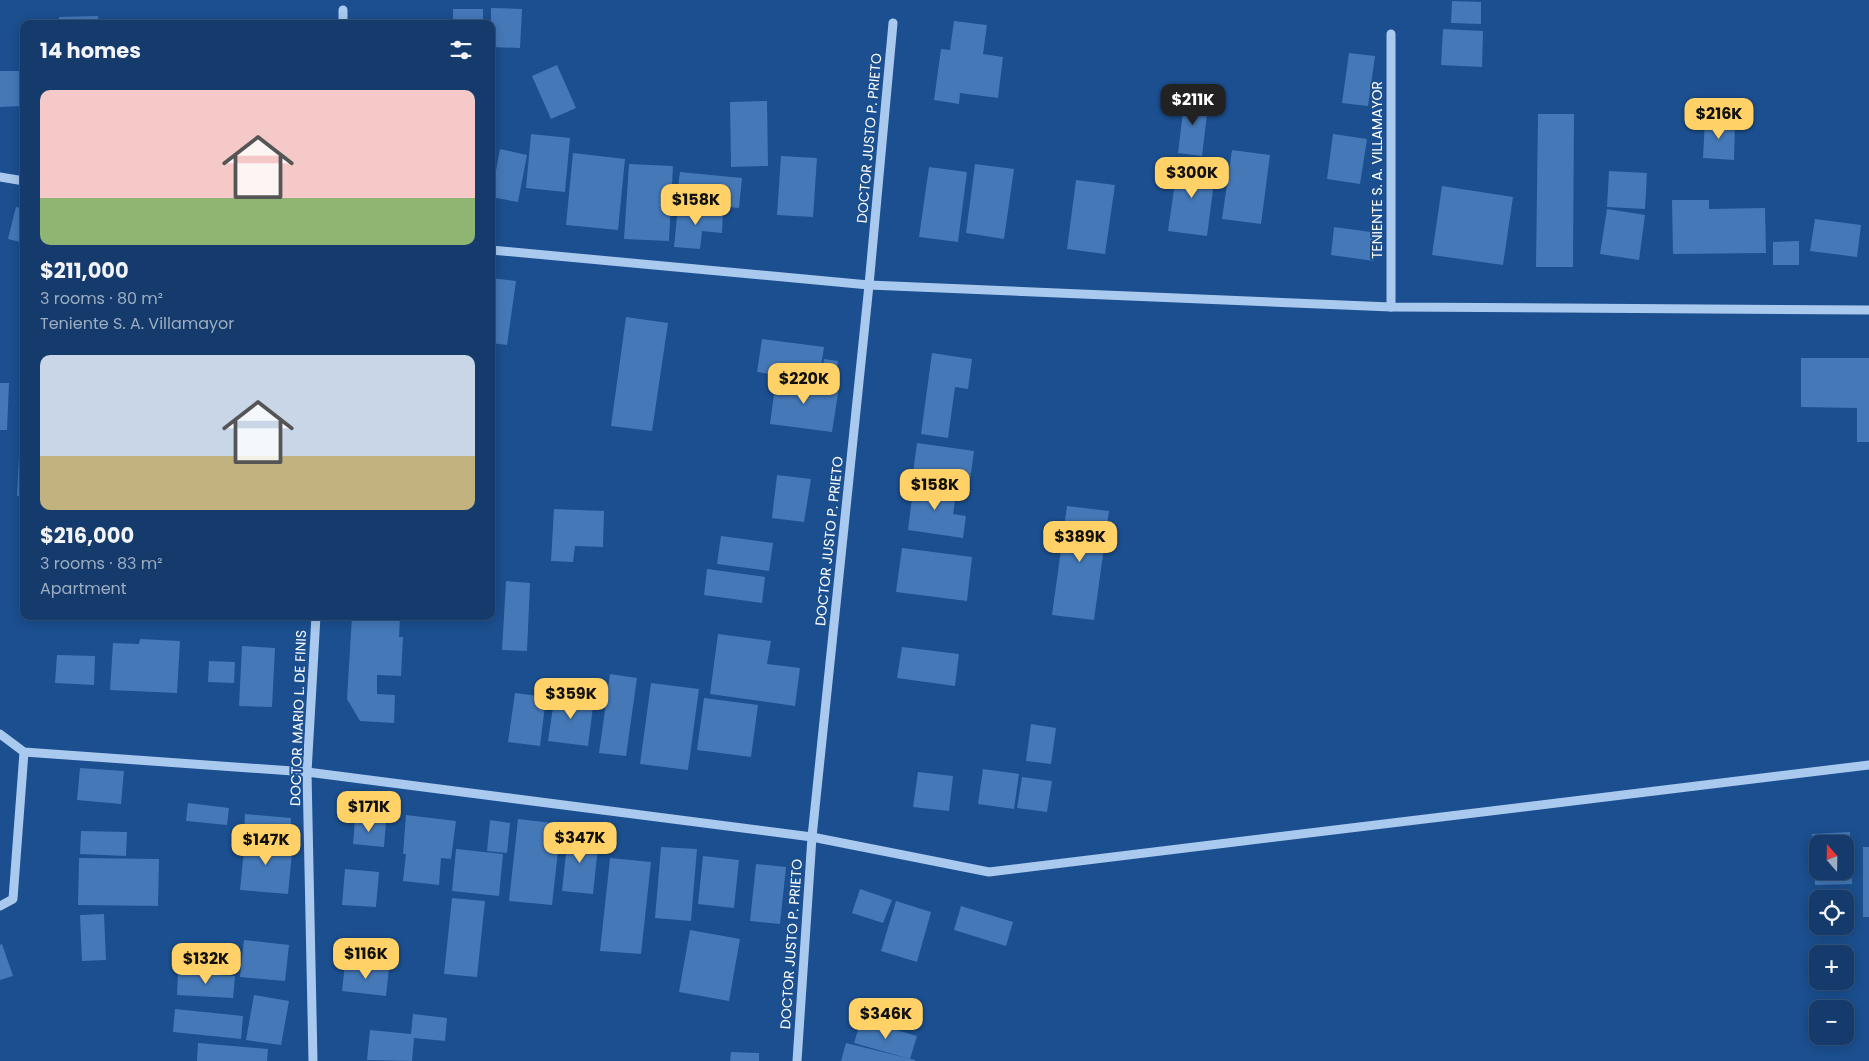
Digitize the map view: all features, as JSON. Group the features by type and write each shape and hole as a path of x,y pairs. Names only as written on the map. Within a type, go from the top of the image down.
{"street":[{"path":"343,20 344,10"},
{"name":"DOCTOR JUSTO P. PRIETO","path":"797,1061 812,837 869,285 893,23"},
{"name":"TENIENTE S. A. VILLAMAYOR","path":"1391,34 1391,307"},
{"path":"0,177 20,180"},
{"path":"495,250 869,285 1391,307 1869,310"},
{"name":"DOCTOR MARIO L. DE FINIS","path":"313,1061 307,772 316,620"},
{"path":"0,734 24,752 307,772 812,837 989,872 1869,765"},
{"path":"0,906 13,899 24,752"}],"building":[{"path":"1452,1 1481,2 1481,24 1451,23"},
{"path":"491,8 522,9 520,48 495,47 495,20 491,20"},
{"path":"453,9 483,9 483,20 453,20"},
{"path":"98,16 98,20 59,20 59,17"},
{"path":"954,21 987,25 983,54 1003,57 998,98 960,93 959,104 934,100 941,49 950,50"},
{"path":"1443,29 1483,31 1482,67 1441,65"},
{"path":"1349,53 1375,56 1368,106 1342,103"},
{"path":"557,65 576,108 551,119 532,76"},
{"path":"0,71 20,71 20,106 0,107"},
{"path":"1185,95 1209,98 1202,156 1178,153"},
{"path":"767,101 768,166 731,167 730,102"},
{"path":"1538,114 1574,114 1573,267 1536,267"},
{"path":"1705,120 1735,122 1734,160 1703,158"},
{"path":"531,134 570,138 565,192 526,188"},
{"path":"1333,134 1367,139 1360,184 1327,179"},
{"path":"500,149 527,155 518,202 495,198 495,176"},
{"path":"1232,150 1270,155 1261,224 1222,219"},
{"path":"573,153 625,159 618,230 566,225"},
{"path":"781,156 817,158 813,217 777,215"},
{"path":"1178,162 1216,167 1207,236 1168,231"},
{"path":"629,164 673,166 669,241 624,239"},
{"path":"975,164 1014,169 1004,239 966,233"},
{"path":"929,167 967,172 958,242 919,237"},
{"path":"1609,171 1647,173 1645,209 1607,207"},
{"path":"680,172 742,178 739,208 676,201"},
{"path":"1076,180 1115,185 1105,254 1067,249"},
{"path":"1442,186 1513,197 1503,265 1432,255"},
{"path":"1672,200 1709,200 1709,209 1765,208 1766,253 1673,254"},
{"path":"678,206 723,210 722,233 702,231 700,249 674,247"},
{"path":"16,207 20,208 20,242 8,239"},
{"path":"1607,209 1645,215 1639,260 1600,254"},
{"path":"1815,219 1861,225 1857,257 1810,251"},
{"path":"1334,227 1378,233 1374,261 1331,255"},
{"path":"1799,241 1799,265 1773,265 1773,242"},
{"path":"495,278 516,281 507,345 495,344"},
{"path":"626,317 668,323 652,431 611,426"},
{"path":"762,339 824,347 819,380 757,372"},
{"path":"932,353 972,359 968,389 955,387 948,438 921,434"},
{"path":"1801,358 1869,358 1869,442 1857,442 1857,408 1801,407"},
{"path":"824,359 838,361 835,381 821,379"},
{"path":"776,379 839,387 832,432 770,424"},
{"path":"0,383 9,383 7,430 0,430"},
{"path":"917,443 974,451 970,480 913,473"},
{"path":"19,457 20,457 20,496 17,496"},
{"path":"777,475 811,479 804,522 772,518"},
{"path":"914,482 957,488 953,514 966,516 963,538 908,530"},
{"path":"1067,506 1109,511 1094,620 1052,615"},
{"path":"554,509 604,511 603,547 575,546 573,562 551,561"},
{"path":"721,536 773,543 769,571 717,564"},
{"path":"902,548 972,557 967,601 896,592"},
{"path":"707,569 765,577 762,603 704,595"},
{"path":"506,581 530,583 527,651 502,650"},
{"path":"352,620 400,620 399,637 403,637 401,676 377,675 377,694 395,695 394,723 360,721 347,699"},
{"path":"718,634 771,641 767,664 800,668 795,706 710,694"},
{"path":"140,639 180,641 177,693 110,690 113,643 139,644"},
{"path":"242,646 275,648 272,707 239,706"},
{"path":"902,647 959,654 955,686 897,678"},
{"path":"57,655 95,656 94,685 55,683"},
{"path":"209,661 235,662 234,683 208,682"},
{"path":"610,674 637,678 626,756 599,753"},
{"path":"651,683 699,689 688,770 640,764"},
{"path":"515,693 546,697 540,746 508,742"},
{"path":"555,694 594,699 588,746 548,741"},
{"path":"704,698 758,705 751,757 697,750"},
{"path":"1031,724 1056,728 1051,764 1026,761"},
{"path":"80,768 124,771 121,804 77,800"},
{"path":"983,769 1019,774 1014,809 978,804"},
{"path":"918,772 953,776 949,811 913,807"},
{"path":"1022,777 1052,781 1047,812 1017,808"},
{"path":"188,803 229,808 227,825 186,821"},
{"path":"245,814 291,818 290,837 244,834"},
{"path":"406,815 456,821 451,859 441,858 439,885 403,881 406,854 403,854"},
{"path":"355,819 386,822 384,847 353,844"},
{"path":"518,819 561,824 552,905 509,901"},
{"path":"490,820 510,823 507,853 487,851"},
{"path":"81,831 127,832 126,856 80,854"},
{"path":"1850,832 1850,835 1812,834"},
{"path":"568,834 599,837 593,894 562,891"},
{"path":"245,839 293,843 288,894 240,890"},
{"path":"661,847 697,849 691,921 655,918"},
{"path":"1863,847 1869,847 1869,917 1863,917"},
{"path":"456,849 503,854 499,896 452,891"},
{"path":"703,856 739,860 734,908 698,904"},
{"path":"79,858 159,859 158,906 78,905"},
{"path":"610,858 651,862 641,954 600,951"},
{"path":"756,864 786,867 780,924 750,921"},
{"path":"345,869 379,872 376,907 342,905"},
{"path":"1815,880 1852,880 1852,884 1815,885"},
{"path":"860,889 892,900 883,923 852,913"},
{"path":"452,898 485,901 477,977 444,974"},
{"path":"896,901 931,912 917,962 881,951"},
{"path":"961,906 1013,922 1006,946 954,930"},
{"path":"104,914 106,960 82,961 80,915"},
{"path":"690,930 740,939 729,1001 679,992"},
{"path":"244,940 289,945 285,981 240,977"},
{"path":"2,944 13,976 0,980 0,945"},
{"path":"345,963 389,968 386,996 342,991"},
{"path":"178,973 235,976 233,998 177,995"},
{"path":"254,995 289,1001 281,1045 246,1040"},
{"path":"175,1009 243,1016 241,1039 173,1032"},
{"path":"413,1014 447,1018 445,1041 414,1038 412,1061 367,1060 370,1030 411,1034"},
{"path":"861,1020 917,1036 910,1059 854,1043"},
{"path":"198,1043 268,1049 267,1061 197,1061"},
{"path":"846,1043 915,1060 915,1061 841,1061"},
{"path":"731,1052 759,1053 759,1061 730,1061"}]}
